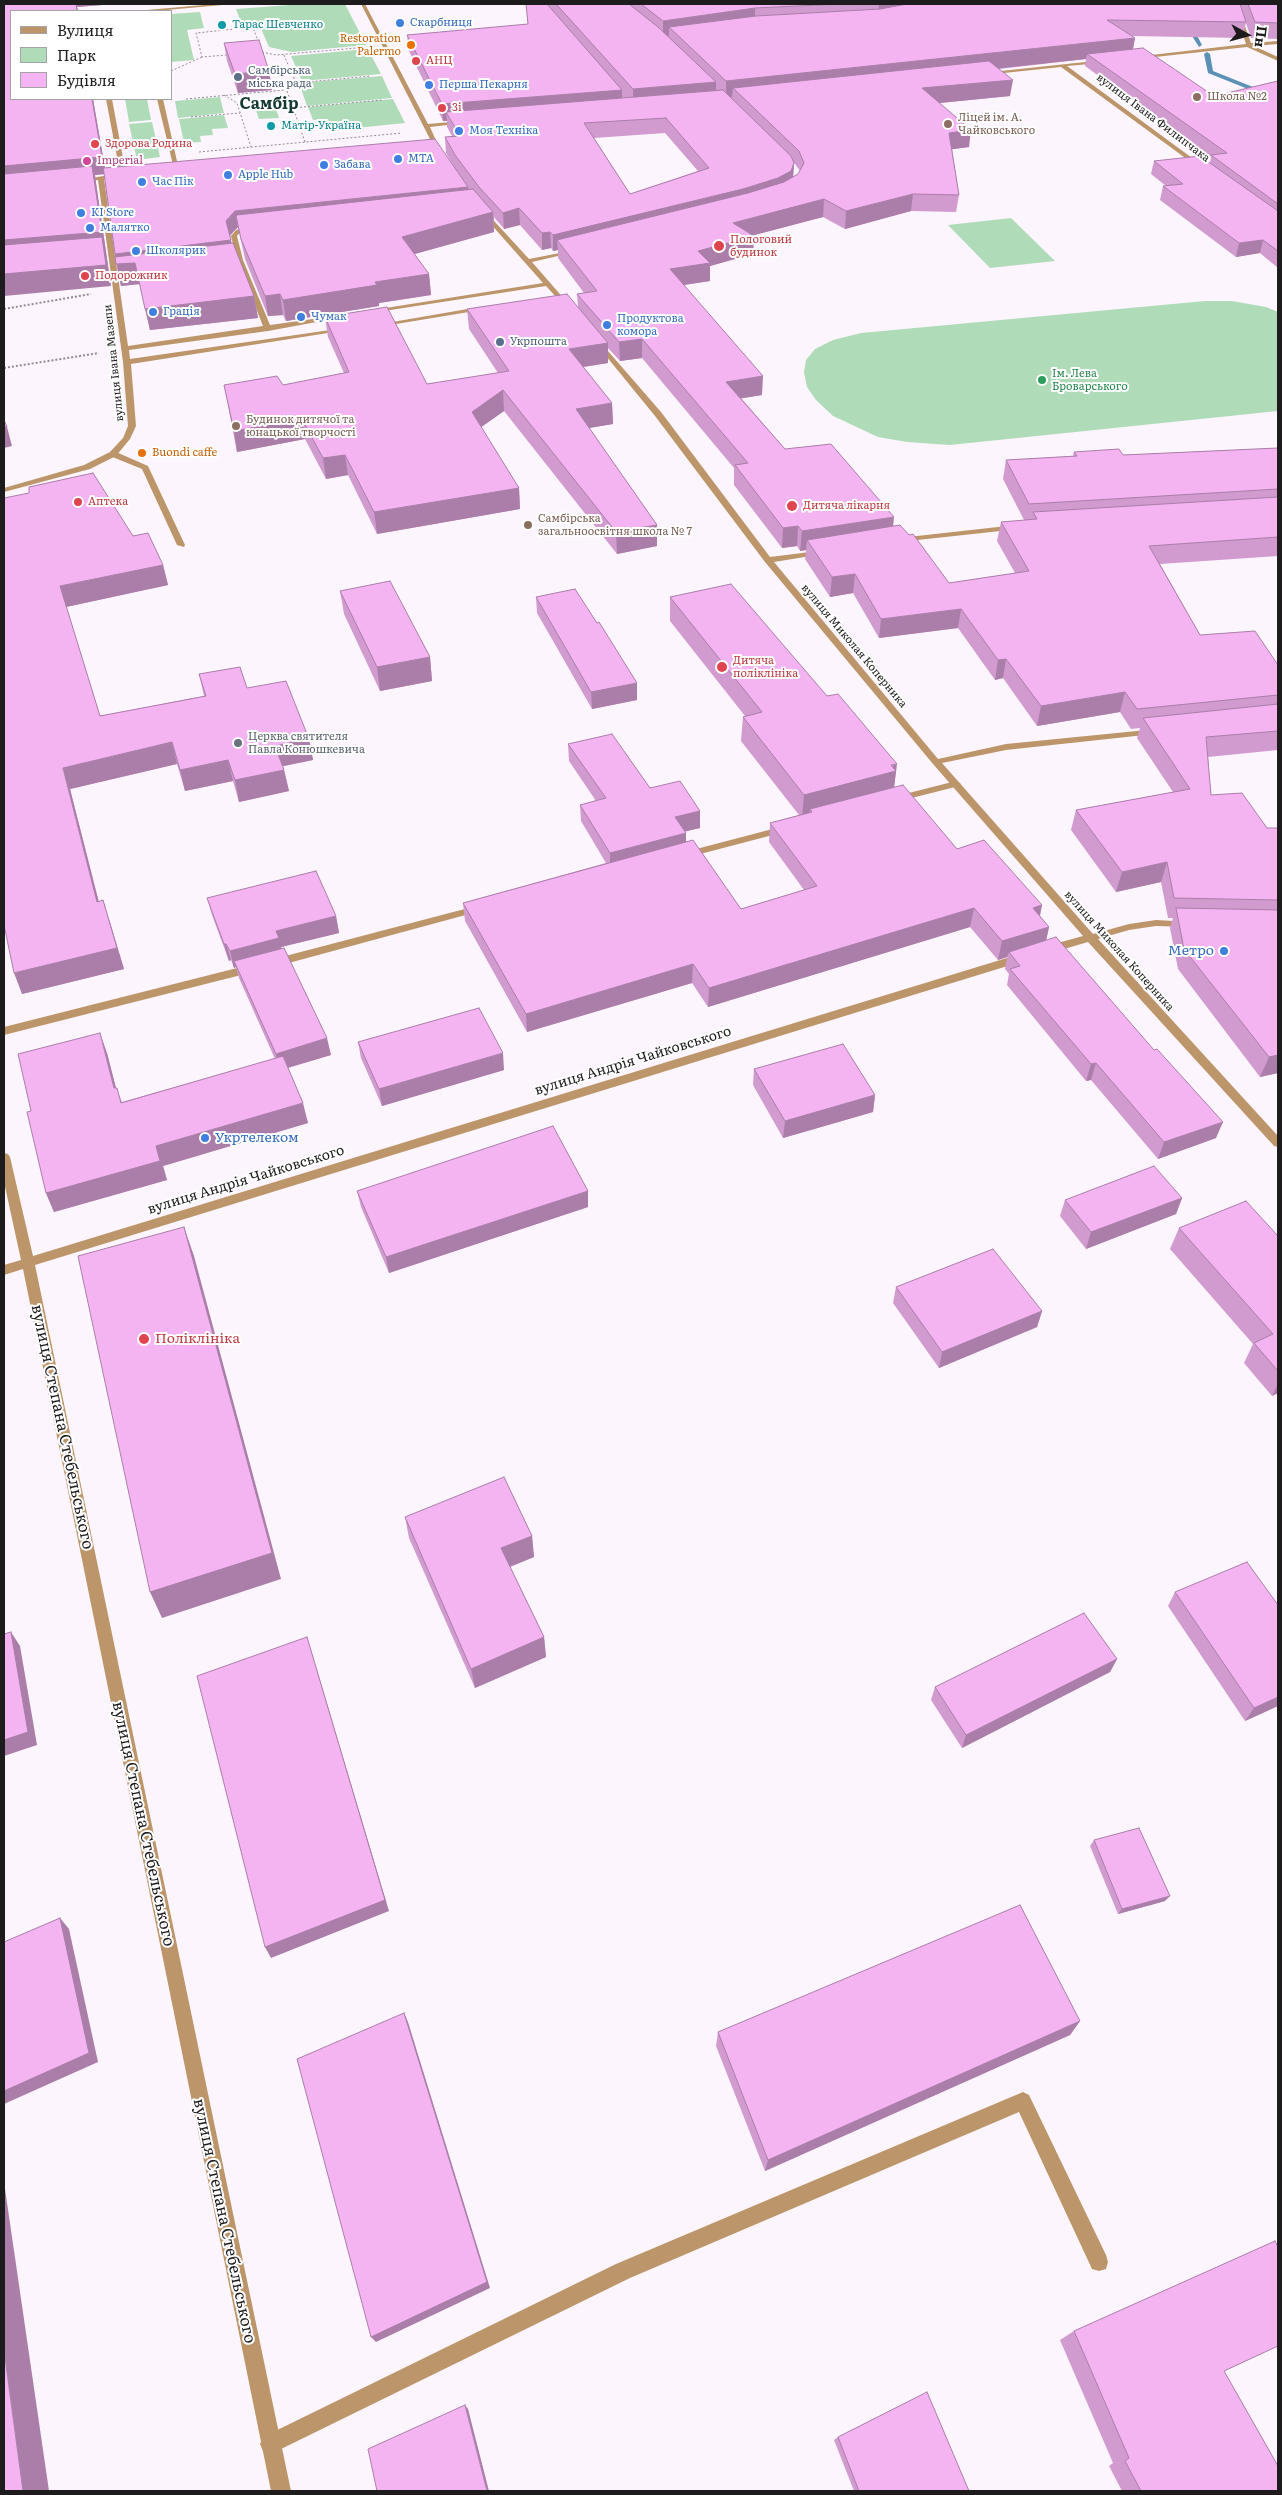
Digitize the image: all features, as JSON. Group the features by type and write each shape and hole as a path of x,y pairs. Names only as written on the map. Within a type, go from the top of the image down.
{"street":[{"path":"152,10 230,4"},
{"path":"363,4 438,147 416,146"},
{"path":"1235,4 1249,46 1278,59"},
{"path":"1131,58 1278,42"},
{"path":"974,74 1111,60"},
{"name":"вулиця Івана Филипчака","path":"1062,65 1206,172"},
{"path":"109,100 123,174"},
{"path":"160,100 179,168 168,170"},
{"path":"426,126 465,123"},
{"path":"72,182 132,174"},
{"name":"вулиця Івана Мазепи","path":"4,490 87,467 113,454 126,439 132,426 127,362 101,179"},
{"path":"477,205 529,261 548,284 554,297 577,318"},
{"path":"259,227 238,231 234,236 240,260 268,329"},
{"path":"529,261 584,248"},
{"path":"102,254 111,254"},
{"path":"230,261 240,260"},
{"path":"114,274 124,273"},
{"path":"365,314 548,284"},
{"path":"366,327 491,307"},
{"path":"124,349 345,317"},
{"path":"127,362 356,328"},
{"name":"вулиця Миколая Коперника","path":"590,333 658,414 768,560 936,762 1090,937 1278,1143"},
{"path":"113,454 145,468 181,545"},
{"path":"890,541 1029,527"},
{"path":"768,560 834,550"},
{"path":"936,762 1006,747 1162,730"},
{"path":"889,801 956,784"},
{"path":"677,857 793,826"},
{"path":"4,1031 494,905"},
{"name":"вулиця Андрія Чайковського","path":"4,1270 1090,937 1129,927 1156,923 1203,924"},
{"name":"вулиця Степана Стебельського","path":"4,1157 28,1262 281,2491"},
{"path":"270,2444 624,2272 1023,2101 1099,2262"}],"path":[{"path":"202,57 196,35 202,31 252,29 262,52"},
{"path":"172,71 202,57 262,52 284,55 361,48"},
{"path":"284,55 296,83"},
{"path":"172,99 285,90 288,86 296,83 375,76"},
{"path":"285,90 305,142"},
{"path":"224,96 237,103 251,148"},
{"path":"292,108 386,99"},
{"path":"174,155 405,132"},
{"path":"4,309 117,290"},
{"path":"4,368 124,349"}],"green space":[{"path":"304,4 345,4 366,45 292,52 269,47 259,24 242,25 236,9"},
{"path":"200,12 204,28 187,30 194,60 172,62 172,14"},
{"path":"368,49 381,74 302,81 291,56"},
{"path":"382,76 392,98 307,106 299,83"},
{"path":"220,97 224,113 178,118 175,101"},
{"path":"393,99 405,123 346,129 343,123 330,124 328,119 313,120 308,107"},
{"path":"125,100 147,100 151,120 129,122"},
{"path":"262,101 274,103 279,118 259,119 254,105"},
{"path":"224,115 228,128 212,129 213,135 200,136 201,142 184,143 179,119"},
{"path":"152,122 160,157 137,160 129,124"},
{"path":"1011,218 1055,261 990,268 948,225"},
{"name":"Ім. Лева Броварського","path":"1205,301 1232,301 1266,307 1278,312 1278,411 950,445 907,442 878,437 833,416 816,400 807,387 804,372 806,360 815,349 833,340 861,333"}],"building":[{"path":"4,4 76,4 77,10 10,10 10,100 92,100 102,157 4,166"},
{"path":"526,4 547,4 622,90 442,104 407,35 528,24"},
{"path":"556,4 629,4 658,27 716,82 633,89"},
{"path":"641,4 840,4 755,8 663,21"},
{"path":"907,4 1240,4 1246,22 1107,20 1135,38 726,81 669,27 756,16 880,9"},
{"path":"1248,4 1278,4 1278,23 1255,22"},
{"path":"259,40 269,71 235,74 224,43"},
{"path":"1143,48 1214,96 1278,81 1278,204 1211,155 1227,153 1087,54"},
{"path":"989,61 1013,80 922,88 971,130 949,133 959,195 913,194 846,211 824,199 733,223 754,236 698,251 710,263 670,269 763,376 726,382 785,449 831,444 894,517 802,531 798,526 783,528 735,465 748,463 642,339 619,342 577,294 597,291 557,240 748,193 784,182 798,174 804,163 799,151 733,88"},
{"path":"723,90 791,156 794,163 791,171 778,178 743,189 553,235 550,232 542,233 519,208 503,213 479,187 455,155 445,137 460,136 446,112","holes":["666,118 709,168 630,194 584,123"]},
{"path":"435,139 468,187 235,211 226,221 231,240 115,254 103,166 104,168"},
{"path":"1200,156 1278,211 1278,251 1263,240 1239,243 1163,186 1183,184 1154,161"},
{"path":"92,166 102,232 4,240 4,174"},
{"path":"473,189 493,212 402,237 429,274 375,282 377,285 283,300 280,294 265,296 241,239 236,216 237,215"},
{"path":"102,237 106,265 4,274 4,245"},
{"path":"233,243 254,296 145,309 135,263 116,264 115,257"},
{"path":"567,294 608,343 569,349 612,403 576,409 657,525 616,532 503,390 472,412 519,488 374,512 345,455 323,458 302,419 234,431 224,385 277,376 283,385 349,372 325,317 387,307 427,384 509,371 467,309"},
{"path":"1278,448 1278,489 1029,504 1006,460 1077,456 1074,452 1119,449 1123,455"},
{"path":"93,473 133,536 148,533 163,565 60,586 100,716 206,696 199,674 240,667 247,688 286,681 309,739 275,746 284,770 235,780 228,760 180,770 172,742 63,768 97,902 103,900 117,948 14,973 4,925 4,498 29,493 29,487"},
{"path":"1278,497 1278,537 1149,546 1200,635 1255,631 1278,665 1278,695 1137,709 1125,692 1041,706 1006,659 998,660 961,609 881,619 855,574 832,577 807,540 900,525 909,535 913,534 949,583 1029,571 1001,522 1037,519 1033,512"},
{"path":"390,581 430,657 377,667 340,591"},
{"path":"731,584 827,696 838,694 897,764 891,765 896,771 804,795 743,717 762,712 670,597"},
{"path":"575,589 597,623 599,622 637,683 591,692 536,597"},
{"path":"1278,704 1278,731 1206,737 1211,795 1242,793 1267,828 1278,828 1278,900 1174,898 1167,862 1122,872 1076,810 1190,789 1143,718"},
{"path":"612,734 650,788 680,781 700,811 675,817 686,833 610,853 580,805 606,798 568,744"},
{"path":"903,785 957,849 984,840 1042,905 1033,908 1049,927 1002,941 974,908 709,988 693,964 526,1014 463,903 693,840 741,909 817,886 770,823 812,812 810,809"},
{"path":"316,871 336,916 276,931 279,938 230,951 226,944 224,944 207,898"},
{"path":"1176,908 1278,910 1278,1055 1269,1057 1184,949"},
{"path":"1056,937 1154,1050 1157,1049 1223,1122 1164,1142 1096,1063 1091,1064 1010,969 1020,966 1009,952"},
{"path":"284,948 327,1038 276,1054 234,961"},
{"path":"479,1008 503,1053 379,1089 358,1042"},
{"path":"100,1033 114,1088 117,1088 121,1103 283,1056 303,1103 156,1146 160,1161 46,1193 27,1112 31,1111 18,1054"},
{"path":"843,1044 875,1095 785,1121 754,1069"},
{"path":"553,1126 588,1191 386,1257 357,1191"},
{"path":"1154,1166 1182,1198 1091,1232 1065,1200"},
{"path":"1246,1201 1278,1236 1278,1371 1254,1343 1273,1334 1179,1228"},
{"path":"184,1227 272,1553 150,1592 78,1256"},
{"path":"993,1249 1042,1311 942,1352 896,1287"},
{"path":"504,1477 532,1536 501,1548 544,1637 471,1669 405,1517"},
{"path":"1247,1562 1278,1605 1278,1697 1254,1708 1175,1592"},
{"path":"1084,1613 1117,1659 966,1735 935,1687"},
{"path":"11,1632 28,1732 4,1740 4,1634"},
{"path":"307,1637 385,1900 265,1947 197,1676"},
{"path":"1139,1828 1170,1896 1122,1909 1094,1840"},
{"path":"1020,1905 1080,2021 768,2160 718,2032"},
{"path":"60,1918 89,2053 4,2091 4,1942"},
{"path":"404,2013 487,2282 371,2337 297,2059"},
{"path":"1275,2241 1278,2247 1278,2346 1224,2371 1278,2466 1278,2491 1141,2491 1125,2461 1129,2458 1074,2331"},
{"path":"4,2350 23,2491 4,2491"},
{"path":"927,2392 969,2491 859,2491 838,2437"},
{"path":"465,2405 487,2491 377,2491 368,2449"}],"waterway":[{"path":"1192,4 1190,28 1199,45"},
{"path":"1207,54 1210,72 1278,99"}],"place":[{"name":"Скарбниця","path":"400,23"},
{"name":"Тарас Шевченко","path":"222,25"},
{"name":"Restoration Palermo","path":"411,45"},
{"name":"АНЦ","path":"416,61"},
{"name":"Самбірська міська рада","path":"238,77"},
{"name":"Перша Пекарня","path":"429,85"},
{"name":"Школа №2","path":"1197,97"},
{"name":"3і","path":"442,108"},
{"name":"Ліцей ім. А. Чайковського","path":"948,124"},
{"name":"Матір-Україна","path":"271,126"},
{"name":"Моя Техніка","path":"459,131"},
{"name":"Здорова Родина","path":"95,144"},
{"name":"MTA","path":"398,159"},
{"name":"Imperial","path":"87,161"},
{"name":"Забава","path":"324,165"},
{"name":"Apple Hub","path":"228,175"},
{"name":"Час Пік","path":"142,182"},
{"name":"KI Store","path":"81,213"},
{"name":"Малятко","path":"90,228"},
{"name":"Пологовий будинок","path":"719,246"},
{"name":"Школярик","path":"136,251"},
{"name":"Подорожник","path":"85,276"},
{"name":"Грація","path":"153,312"},
{"name":"Чумак","path":"301,317"},
{"name":"Продуктова комора","path":"607,325"},
{"name":"Укрпошта","path":"500,342"},
{"name":"Ім. Лева Броварського","path":"1042,380"},
{"name":"Будинок дитячої та юнацької творчості","path":"236,426"},
{"name":"Buondi caffe","path":"142,453"},
{"name":"Аптека","path":"78,502"},
{"name":"Дитяча лікарня","path":"792,506"},
{"name":"Самбірська загальноосвітня школа № 7","path":"528,525"},
{"name":"Дитяча поліклініка","path":"722,667"},
{"name":"Церква святителя Павла Конюшкевича","path":"238,743"},
{"name":"Метро","path":"1224,951"},
{"name":"Укртелеком","path":"205,1138"},
{"name":"Поліклініка","path":"144,1339"}],"district":[{"name":"Самбір","path":"269,104"}]}
